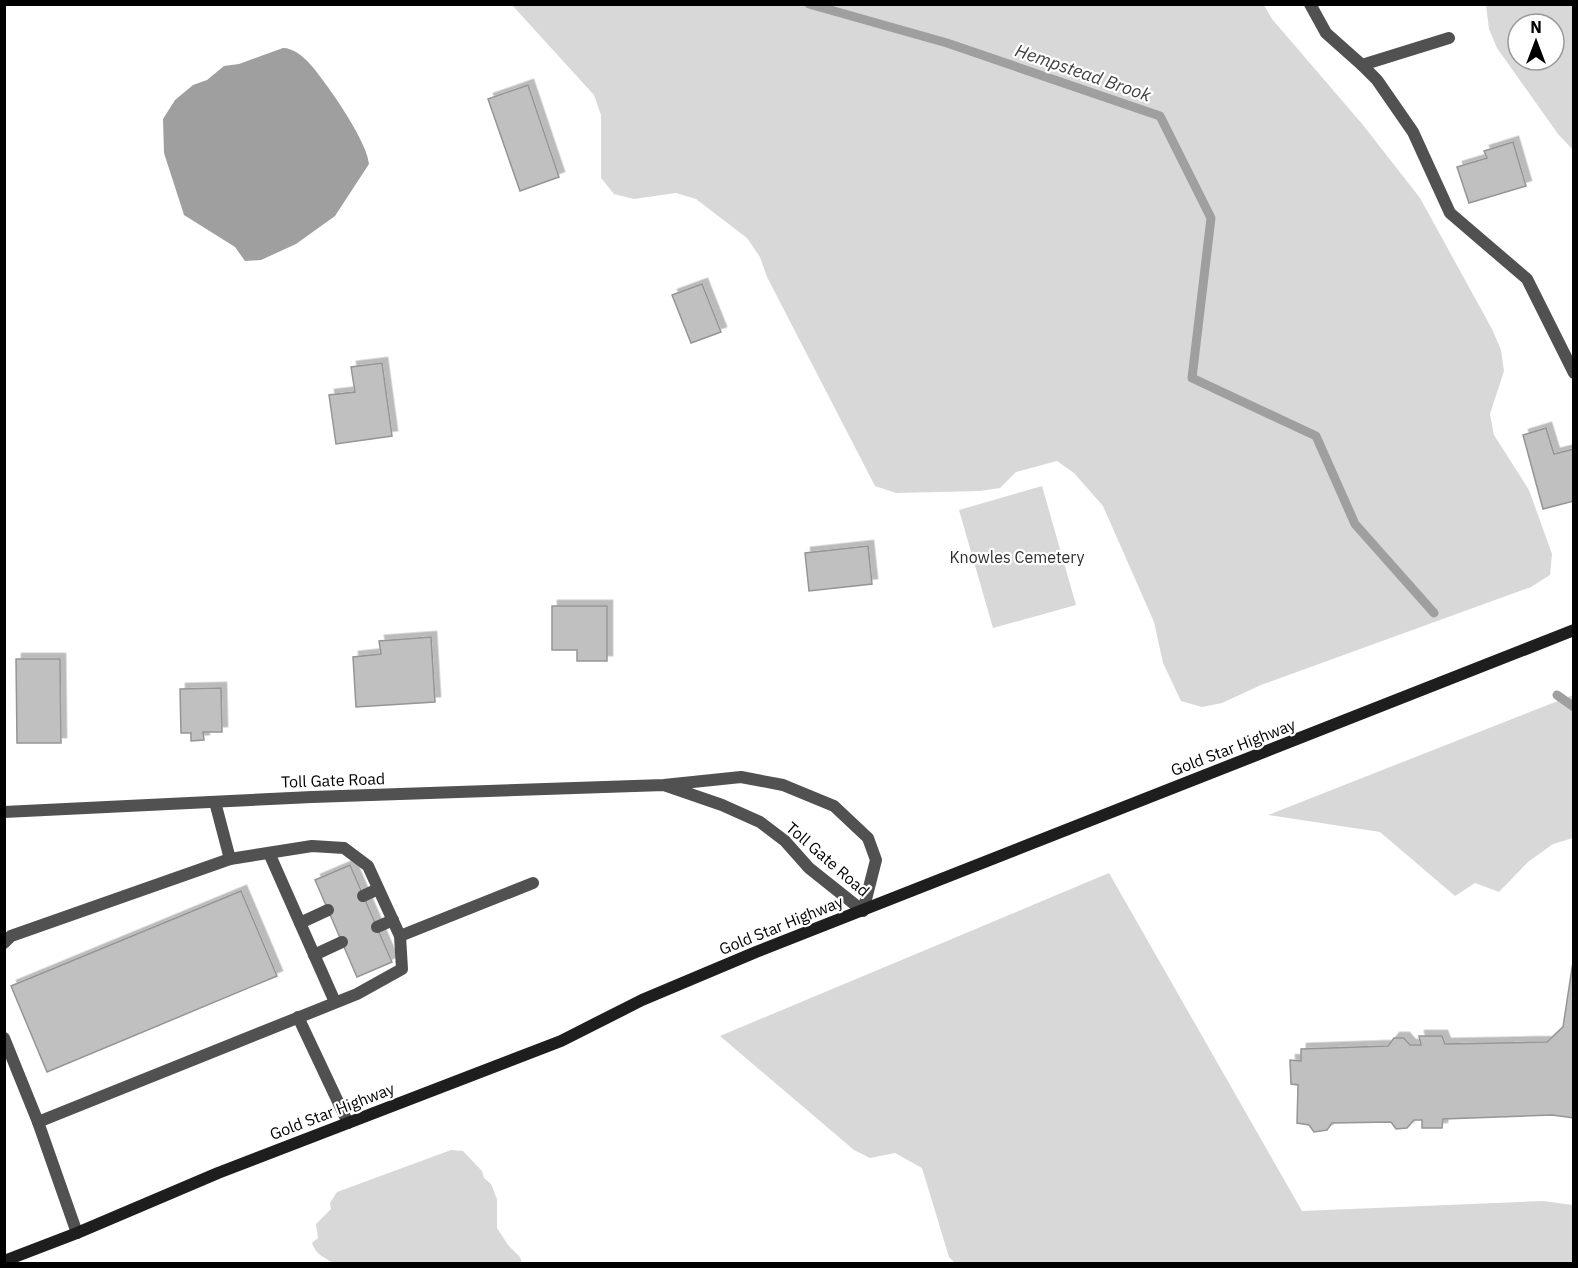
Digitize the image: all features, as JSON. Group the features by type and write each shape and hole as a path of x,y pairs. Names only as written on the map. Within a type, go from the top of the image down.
{"main road":[{"name":"Gold Star Highway","path":"4,1261 77,1233 218,1173 561,1041 662,992 756,952 1574,630"}],"street":[{"path":"1310,4 1326,33 1377,80 1413,132 1449,213 1527,279 1574,373"},
{"path":"1362,65 1449,38"},
{"name":"Toll Gate Road","path":"4,812 664,785 741,777 783,785 834,806 868,838 876,860 863,911 809,868 785,841 760,822 664,785"},
{"path":"215,802 230,859"},
{"path":"8,939 230,859 312,846 344,848 368,866 400,936 402,969 357,994 38,1122"},
{"path":"269,853 335,1002"},
{"path":"400,936 533,883"},
{"path":"363,896 378,889"},
{"path":"300,922 328,910"},
{"path":"377,927 393,920"},
{"path":"314,955 342,942"},
{"path":"298,1017 348,1123"},
{"path":"4,1038 38,1122 77,1233"}],"green space":[{"path":"512,5 1264,5 1272,19 1363,125 1420,198 1492,329 1501,350 1504,371 1490,414 1494,435 1529,490 1552,554 1550,575 1531,587 1261,685 1222,703 1202,707 1181,701 1163,663 1154,622 1103,506 1074,473 1057,461 1016,472 1000,488 980,491 896,493 875,486 767,277 760,257 747,238 696,199 676,193 634,199 614,194 601,178 601,115 594,95"},
{"path":"1486,5 1573,5 1573,150 1558,134 1514,72 1566,72 1566,12 1506,12 1506,61 1497,48 1489,29"},
{"name":"Knowles Cemetery","path":"1042,486 1076,605 993,628 959,510"},
{"path":"1573,695 1573,838 1553,844 1528,862 1499,892 1475,883 1455,896 1380,832 1268,815"},
{"path":"1109,873 1302,1211 1543,1201 1573,1205 1573,1263 955,1263 949,1257 922,1168 895,1153 870,1158 854,1150 720,1036"},
{"path":"451,1150 463,1151 491,1184 497,1199 497,1228 508,1245 520,1257 522,1263 333,1263 316,1250 312,1243 318,1238 316,1224 331,1209 330,1203 337,1192"}],"shaded area":[{"path":"283,48 294,51 304,58 326,84 354,127 367,154 369,164 335,216 296,244 261,260 245,261 235,247 184,215 164,153 163,119 175,100 193,85 207,80 224,66 239,64"}],"building":[{"path":"528,85 559,177 520,191 488,99"},
{"path":"1513,142 1526,186 1469,203 1457,167 1487,158 1484,151"},
{"path":"702,284 721,332 691,343 672,295"},
{"path":"382,363 392,436 336,444 329,395 355,392 351,367"},
{"path":"1546,428 1554,454 1574,449 1574,501 1543,509 1523,435"},
{"path":"868,546 872,584 809,591 805,553"},
{"path":"552,606 607,606 607,661 577,661 577,650 552,650"},
{"path":"431,637 435,702 356,707 353,657 381,654 379,641"},
{"path":"16,659 60,659 61,743 17,743"},
{"path":"221,688 222,732 203,732 204,740 191,741 191,733 181,733 180,689"},
{"path":"350,865 392,962 357,977 315,880"},
{"path":"241,891 277,976 47,1072 11,986"},
{"path":"1574,955 1574,1118 1552,1115 1443,1119 1442,1128 1422,1128 1422,1120 1414,1120 1407,1128 1396,1129 1391,1122 1332,1123 1327,1130 1314,1132 1309,1125 1297,1123 1298,1085 1291,1084 1290,1060 1301,1061 1301,1049 1388,1046 1394,1038 1404,1038 1410,1045 1421,1045 1419,1036 1442,1036 1445,1044 1547,1042 1563,1027"}],"waterway":[{"name":"Hempstead Brook","path":"809,4 947,43 1160,116 1211,218 1192,378 1316,436 1355,524 1434,613"},
{"name":"Hempstead Brook","path":"1557,695 1574,707"}]}
